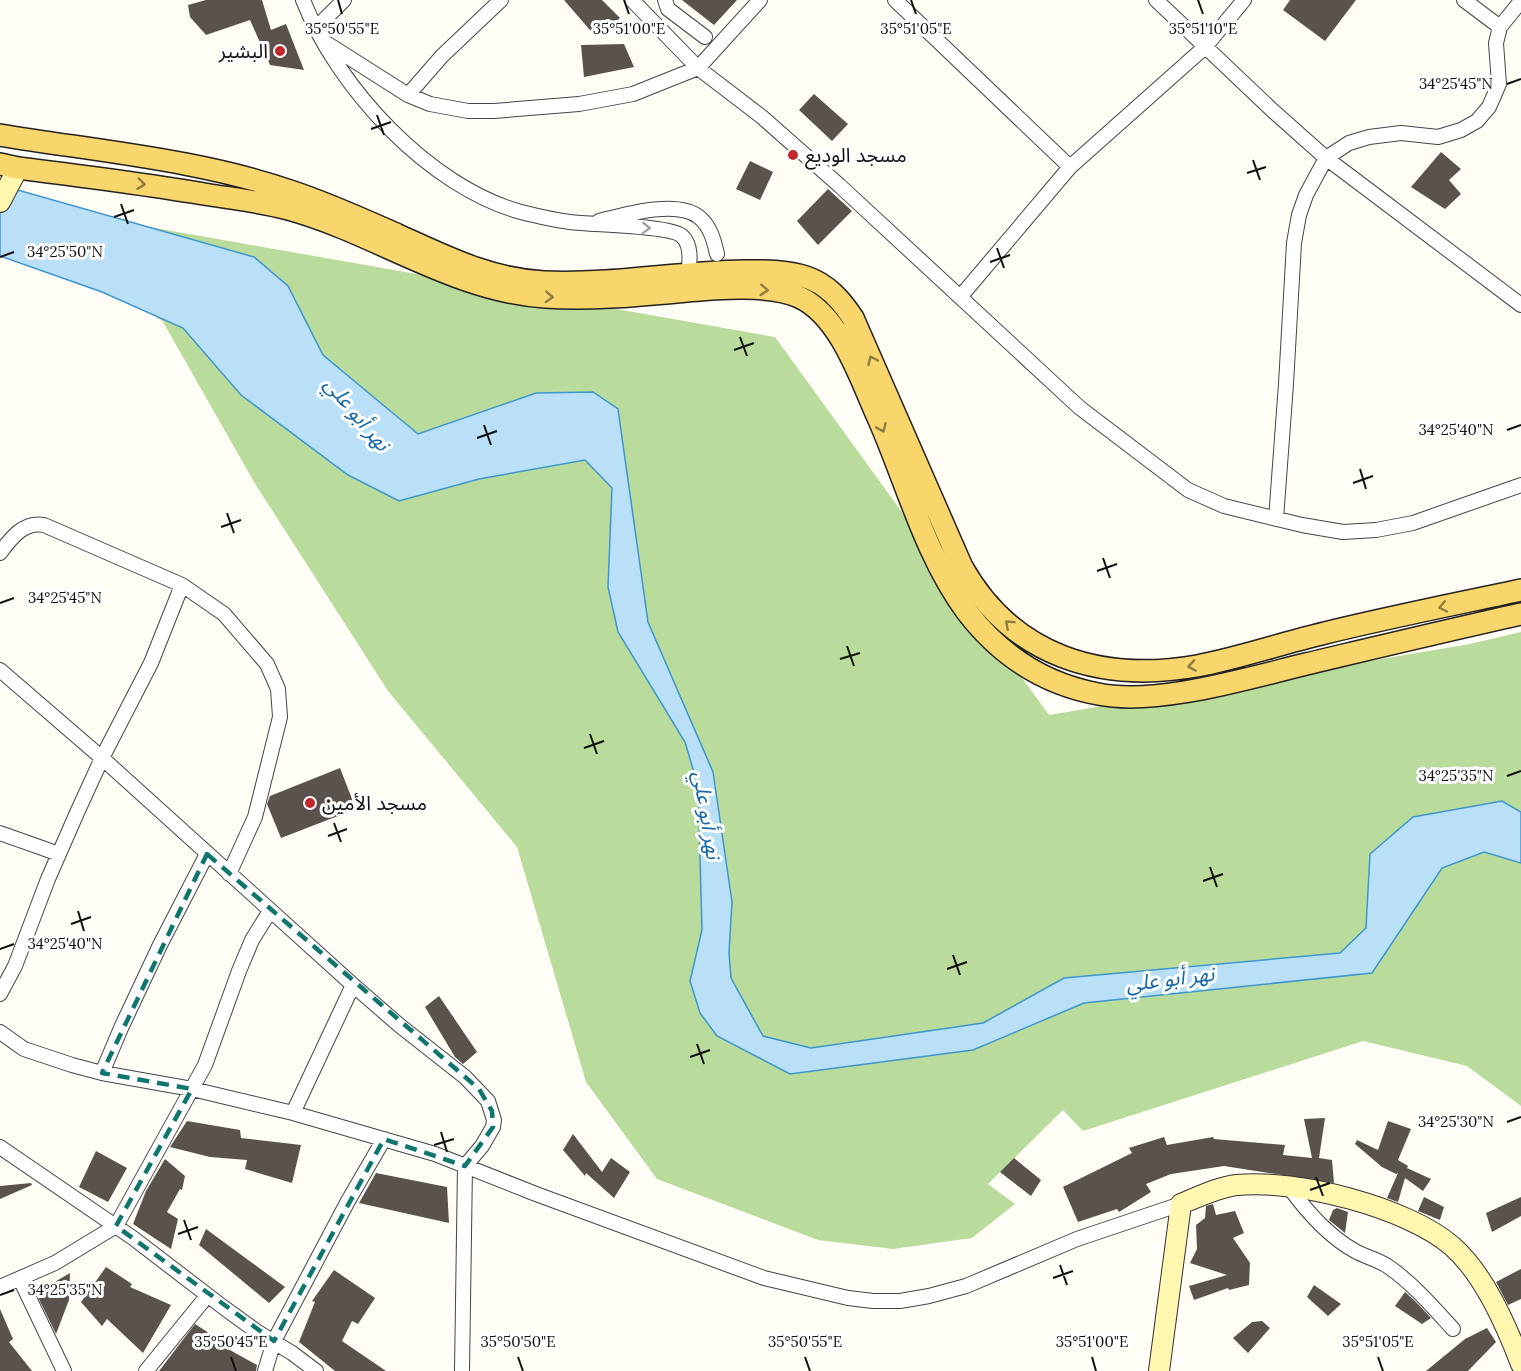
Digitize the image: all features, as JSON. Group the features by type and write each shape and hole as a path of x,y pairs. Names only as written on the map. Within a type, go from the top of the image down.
{"main road":[{"path":"0,135 221,172 294,192 397,234 459,263 501,276 542,282 596,283 719,271 772,271 805,277 825,286 842,302 853,318 962,567 972,584 1007,624 1031,642 1060,655 1092,665 1129,671 1197,666 1325,633 1521,590"},
{"path":"10,170 33,159 49,157 177,173 221,172"},
{"path":"10,170 152,185 286,208 359,234 480,287 540,297 591,299 719,284 786,292 803,298 825,315 837,332 887,439 929,545 950,587 969,613 991,639 1025,667 1051,680 1098,694 1131,697 1164,694 1238,680 1521,614"},
{"path":"1474,600 1480,623"},
{"path":"1231,657 1238,680"}],"street":[{"path":"303,0 318,34 349,82 389,127 426,160 460,185 482,198 512,209 569,222 668,229 678,233 688,245 690,260 688,274"},
{"path":"318,34 344,0"},
{"path":"408,95 442,56 501,0"},
{"path":"632,0 698,68 762,117 840,186 1080,408 1188,490 1224,506 1343,532 1376,530 1413,523 1521,484"},
{"path":"665,0 668,9 705,37"},
{"path":"318,34 408,95 430,104 468,111 560,106 633,94 698,68 759,0"},
{"path":"895,0 1070,167"},
{"path":"1156,0 1326,158 1521,305"},
{"path":"961,296 1070,167 1204,47 1244,0"},
{"path":"1464,0 1500,27"},
{"path":"1276,519 1294,243 1299,215 1306,195 1326,158 1349,143 1369,137 1401,133 1438,137 1461,130 1477,121 1489,107 1499,84 1496,44 1500,27 1521,1"},
{"path":"0,202 10,170"},
{"path":"588,224 635,213 669,209 684,210 701,218 711,233 717,254"},
{"path":"0,553 28,525 39,524 60,531 118,559 182,585 204,599 231,622 267,664 278,689 280,705 277,732 255,817 229,874"},
{"path":"0,994 15,966 59,854 102,758 151,663 182,585"},
{"path":"0,670 102,758 353,985 465,1077 488,1101 494,1120 493,1127 482,1146 465,1166 462,1371"},
{"path":"0,833 59,854"},
{"path":"102,1073 160,945 207,854"},
{"path":"0,1287 55,1263 116,1226 205,1065 248,951 261,922 270,911"},
{"path":"293,1113 353,985"},
{"path":"0,1032 24,1049 48,1058 102,1073 192,1089 293,1113 435,1154 764,1278 821,1293 873,1301 900,1301 966,1286 1077,1239 1181,1204 1208,1192 1235,1185 1267,1184 1330,1192 1422,1226 1452,1246 1468,1264 1489,1295 1521,1364"},
{"path":"265,1371 274,1341 348,1201 384,1139"},
{"path":"0,1147 116,1226 207,1296 316,1371"},
{"path":"1289,1187 1305,1208 1332,1235 1355,1251 1388,1266 1425,1298 1453,1329"},
{"path":"1159,1371 1181,1204"},
{"path":"20,1279 64,1371"},
{"path":"146,1371 207,1296"}],"highlighted area":[{"path":"207,854 479,1089 492,1111 493,1127 465,1166 384,1139 274,1341 116,1226 192,1089 102,1073"}],"green space":[{"path":"104,219 775,337 1049,715 1470,644 1521,632 1521,1106 1467,1066 1363,1041 1083,1131 1063,1110 988,1184 1015,1204 972,1238 893,1249 818,1240 657,1179 586,1082 517,847 388,691 254,482 163,322 49,237"}],"water":[{"name":"نهر أبو علي","path":"0,185 254,257 288,286 323,355 418,434 536,393 593,392 618,409 648,622 713,772 732,902 729,953 731,978 763,1036 811,1048 983,1023 1064,978 1340,953 1366,928 1370,854 1413,817 1502,801 1521,812 1521,863 1484,852 1442,868 1372,973 1084,1003 973,1050 790,1074 717,1036 700,1013 690,981 702,930 698,786 685,742 618,632 608,587 612,488 585,460 479,479 399,501 348,475 241,395 183,328 102,292 0,256"}],"building":[{"path":"206,0 262,0 271,30 286,24 304,70 270,65 250,20 206,35 190,17 188,5"},
{"path":"564,0 602,0 620,18 596,37"},
{"path":"682,0 737,0 714,25"},
{"path":"1290,0 1356,0 1325,41 1283,10"},
{"path":"624,44 634,67 584,77 581,45"},
{"path":"814,94 848,124 832,141 799,110"},
{"path":"1441,152 1461,169 1449,180 1461,194 1445,209 1411,187"},
{"path":"750,161 773,172 760,200 736,189"},
{"path":"828,189 852,211 818,245 797,221"},
{"name":"مسجد الأمين","path":"340,768 356,809 281,838 267,804 270,796"},
{"path":"439,996 477,1052 463,1064 455,1057 425,1007"},
{"path":"1325,1118 1319,1158 1332,1160 1334,1183 1224,1166 1171,1174 1146,1184 1151,1192 1119,1212 1117,1209 1078,1222 1063,1187 1132,1153 1129,1148 1164,1137 1167,1145 1213,1137 1214,1139 1285,1145 1283,1155 1312,1158 1304,1119"},
{"path":"187,1121 240,1130 241,1138 301,1145 292,1183 245,1169 247,1160 210,1157 170,1147"},
{"path":"1388,1121 1411,1129 1398,1160 1408,1166 1407,1168 1431,1179 1423,1191 1405,1178 1398,1202 1387,1198 1398,1173 1382,1167 1355,1144 1357,1140 1378,1150"},
{"path":"573,1134 602,1172 611,1158 630,1172 614,1198 586,1173 585,1176 563,1150"},
{"path":"96,1151 127,1168 108,1202 79,1187"},
{"path":"1014,1158 1041,1180 1031,1196 1000,1172"},
{"path":"165,1159 185,1176 182,1190 180,1189 167,1212 178,1219 171,1249 133,1224 146,1191"},
{"path":"376,1173 447,1187 449,1223 359,1203"},
{"path":"31,1183 32,1185 0,1199 0,1186"},
{"path":"1424,1197 1444,1207 1440,1220 1418,1211"},
{"path":"1521,1197 1521,1216 1492,1232 1486,1213"},
{"path":"1213,1204 1216,1215 1235,1211 1244,1233 1233,1238 1250,1263 1249,1285 1229,1290 1228,1288 1194,1300 1189,1286 1227,1275 1190,1263 1197,1249 1196,1225 1205,1218 1206,1206"},
{"path":"1337,1208 1348,1212 1345,1233 1329,1220 1333,1210"},
{"path":"206,1229 285,1287 269,1303 199,1245"},
{"path":"106,1267 132,1284 130,1287 171,1305 143,1353 107,1319 102,1326 81,1302"},
{"path":"1521,1269 1521,1299 1508,1305 1496,1282"},
{"path":"334,1270 375,1298 358,1324 352,1321 342,1341 386,1371 335,1371 299,1342 315,1302 312,1301"},
{"path":"70,1273 69,1300 56,1334 36,1293"},
{"path":"1314,1285 1341,1304 1328,1316 1307,1297"},
{"path":"1405,1292 1431,1318 1422,1324 1395,1306"},
{"path":"0,1309 13,1339 9,1342 32,1371 0,1371"},
{"path":"1262,1321 1270,1328 1248,1353 1233,1338 1252,1322"},
{"path":"195,1324 212,1335 210,1339 257,1365 256,1371 159,1371"},
{"path":"1487,1328 1496,1342 1468,1371 1426,1371 1465,1339"}],"place":[{"name":"البشير","path":"280,51"},
{"name":"مسجد الوديع","path":"793,155"},
{"name":"مسجد الأمين","path":"310,803"}]}
